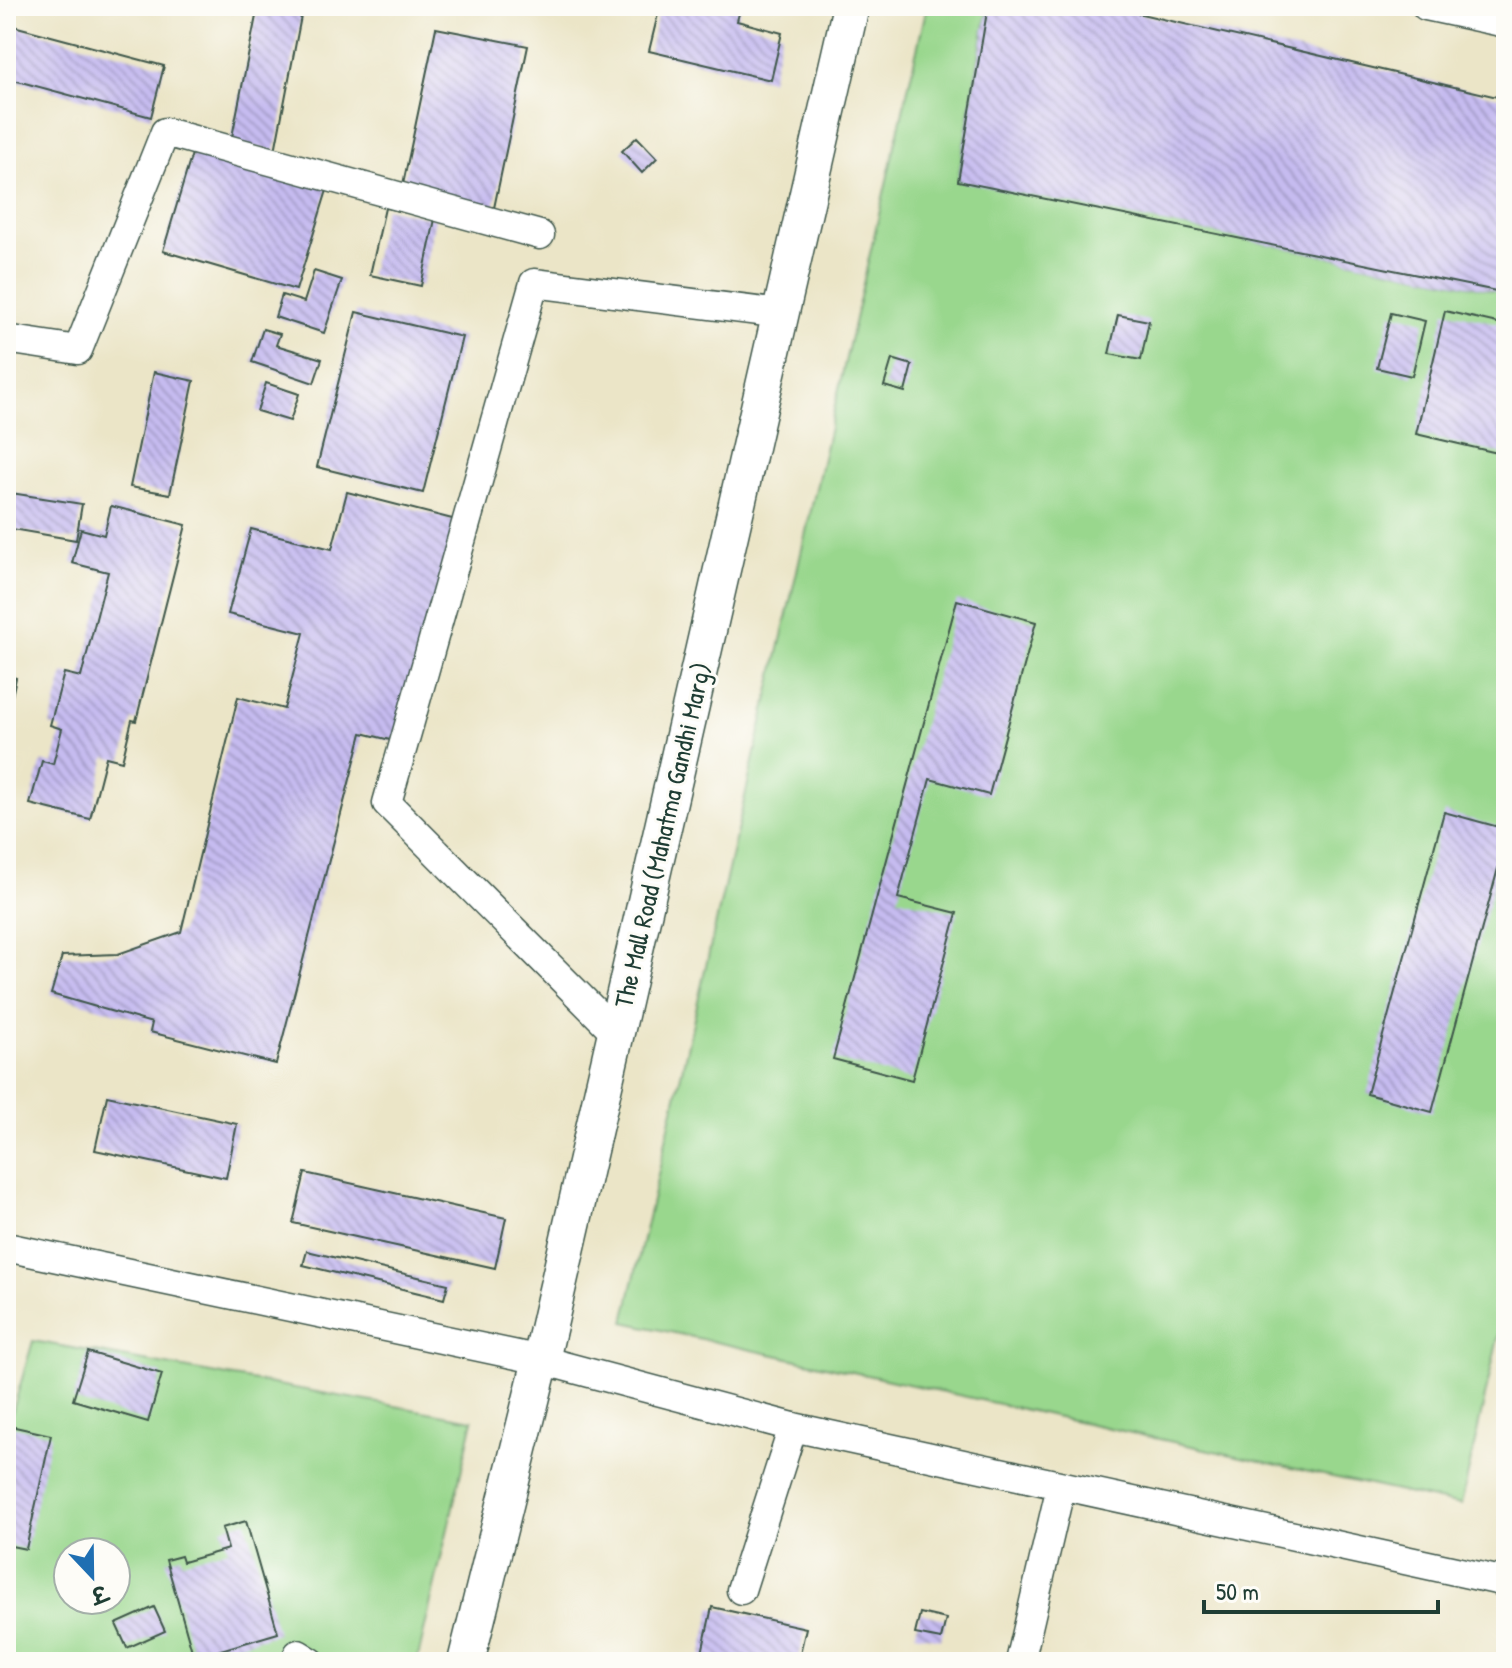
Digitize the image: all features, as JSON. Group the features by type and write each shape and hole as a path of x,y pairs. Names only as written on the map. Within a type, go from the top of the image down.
{"street":[{"name":"The Mall Road (Mahatma Gandhi Marg)","path":"466,1662 541,1360 851,6"},
{"path":"1426,6 1506,23"},
{"path":"6,339 78,350 165,132 540,235"},
{"path":"616,1033 387,803 534,283 781,314"},
{"path":"6,1247 541,1360 793,1427 1506,1582"},
{"path":"741,1590 793,1427"},
{"path":"1020,1662 1061,1486"}],"green space":[{"path":"927,6 988,6 958,180 1506,293 1506,1302 1461,1505 624,1322"},
{"path":"33,1341 473,1420 417,1662 6,1662 6,1434"}],"building":[{"path":"258,6 303,6 275,151 231,142"},
{"path":"660,6 696,12 698,6 741,6 737,21 782,33 771,80 649,51"},
{"path":"988,6 1107,6 1506,99 1506,293 958,181"},
{"path":"6,24 164,66 151,117 6,78"},
{"path":"436,28 528,46 494,208 402,189"},
{"path":"637,137 657,158 642,173 622,151"},
{"path":"194,147 328,187 296,290 163,251"},
{"path":"385,208 435,219 421,286 370,275"},
{"path":"314,271 342,280 324,333 275,317 282,295 304,302"},
{"path":"1445,311 1506,325 1506,455 1416,434"},
{"path":"356,312 462,337 423,493 317,467"},
{"path":"1391,313 1425,321 1412,376 1377,368"},
{"path":"1118,315 1149,321 1141,360 1109,354"},
{"path":"263,329 280,334 276,345 322,359 314,383 252,362"},
{"path":"892,359 912,365 905,392 884,386"},
{"path":"154,372 194,381 170,494 130,487"},
{"path":"266,383 299,394 290,421 257,411"},
{"path":"347,492 464,522 406,744 362,733 276,1064 150,1032 152,1023 51,994 62,956 118,954 181,932 238,697 284,709 304,633 228,614 251,529 332,549"},
{"path":"11,493 82,504 76,540 6,528"},
{"path":"111,506 186,525 136,721 132,720 122,761 106,757 90,819 30,804 42,761 53,764 62,729 50,725 64,673 81,677 108,572 72,563 81,529 104,535"},
{"path":"957,600 1036,622 989,795 930,779 898,898 957,913 912,1080 833,1059"},
{"path":"6,675 16,678 7,719 6,719"},
{"path":"1444,812 1506,829 1506,839 1432,1112 1367,1094"},
{"path":"107,1096 237,1124 226,1178 95,1150"},
{"path":"305,1173 506,1218 495,1268 293,1223"},
{"path":"307,1251 448,1284 444,1299 303,1265"},
{"path":"88,1352 162,1374 148,1422 73,1400"},
{"path":"6,1425 51,1435 26,1549 6,1545"},
{"path":"246,1521 278,1633 194,1658 166,1560 181,1556 183,1562 228,1549 222,1528"},
{"path":"154,1607 165,1631 127,1648 116,1624"},
{"path":"712,1607 806,1628 798,1662 700,1662"},
{"path":"920,1613 946,1619 941,1639 915,1634"}]}
